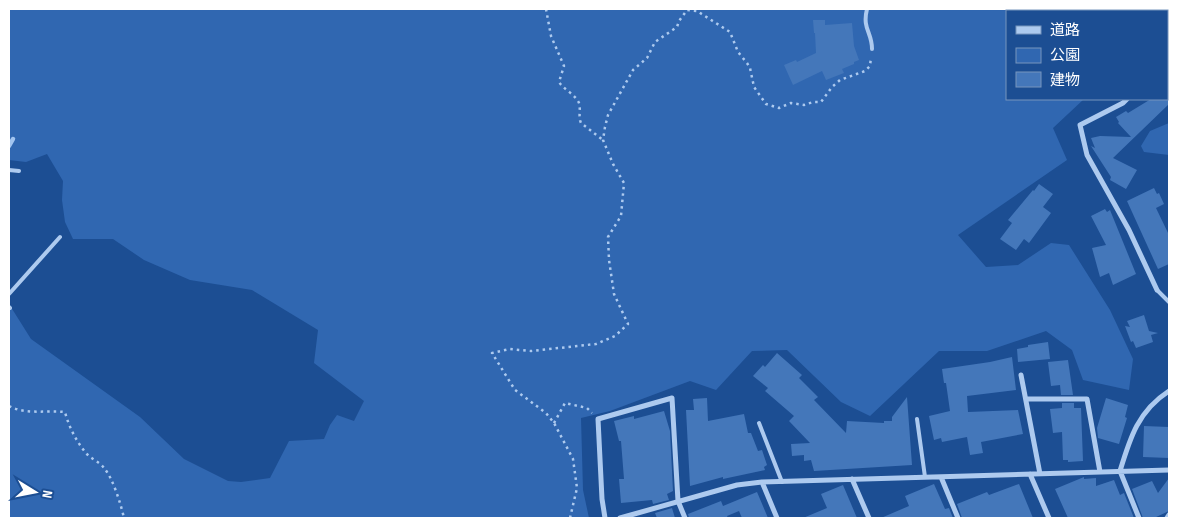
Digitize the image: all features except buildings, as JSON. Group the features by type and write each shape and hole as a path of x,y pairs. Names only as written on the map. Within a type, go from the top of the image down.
{"street":[{"path":"1126,100 1080,125 1088,155 1157,290"},
{"path":"1021,374 1040,474"},
{"path":"1139,518 1120,471 1130,439 1142,415 1169,391"},
{"path":"605,518 602,499 598,419 672,398 678,501 685,518"},
{"path":"1026,399 1087,399 1100,472"},
{"path":"620,518 737,485 762,482 1169,470"},
{"path":"1030,474 1048,518"},
{"path":"941,477 958,518"},
{"path":"852,479 869,518"},
{"path":"762,482 777,518"}],"lane":[{"path":"867,9 864,18 866,31 872,42 872,49"},
{"path":"9,170 19,172"},
{"path":"9,294 60,237"},
{"path":"1157,290 1169,302"},
{"path":"917,420 925,477"},
{"path":"759,423 782,482"}],"path":[{"path":"546,9 551,36 564,66 559,82 580,105 581,123 603,140 613,164 624,183 620,216 608,237 614,294 628,324 615,336 596,344 531,351 510,349 492,353 515,390 546,413 554,423 573,459 577,488 570,518"},
{"path":"603,140 608,115 633,70 647,58 655,42 677,27 686,9 697,11 730,32 738,52 747,63 754,87 766,104 775,108 791,103 804,105 812,102 821,102 840,80 861,73 870,66 872,49"},
{"path":"554,423 565,403 587,408"},
{"path":"9,406 17,410 38,413 65,412 69,428 86,453 104,467 107,472 118,497 124,518"}],"green space":[{"path":"9,9 1169,9 1168,32 1168,10 1006,10 1006,100 1083,100 1053,128 1067,160 958,235 986,267 1018,265 1051,243 1069,245 1110,310 1133,359 1129,390 1083,380 1072,350 1046,331 987,351 939,351 870,416 841,402 787,350 752,351 716,390 690,381 610,411 581,418 583,490 589,518 9,518 9,304 31,339 140,417 184,459 228,481 241,482 270,478 289,441 324,439 337,415 354,421 364,401 314,363 318,330 252,290 190,280 144,260 113,239 73,239 65,222 62,200 63,181 47,154 26,162 9,160"},
{"path":"1169,123 1169,155 1144,152 1141,146 1150,131"}],"waterway":[{"path":"9,146 13,139"}]}
